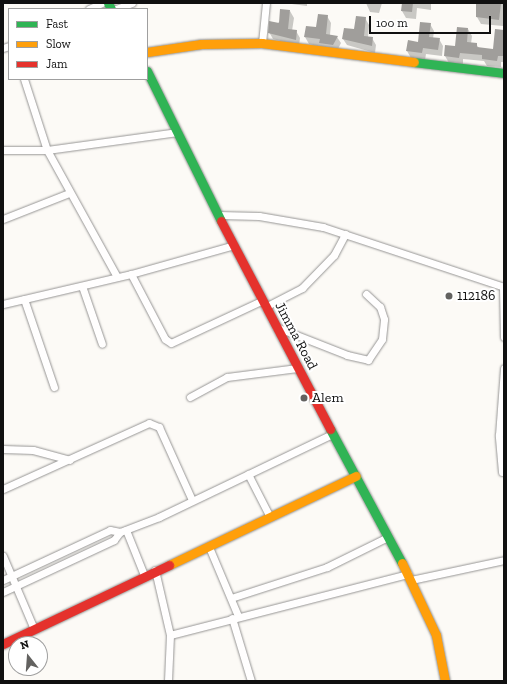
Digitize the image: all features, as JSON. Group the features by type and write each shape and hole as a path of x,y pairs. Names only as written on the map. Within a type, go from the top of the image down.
{"main road":[{"path":"148,52 201,44 262,43 504,72"},
{"name":"Jimma Road","path":"148,73 263,304 410,577 436,635 445,681"},
{"path":"3,644 144,575 209,547 356,476"}],"street":[{"path":"91,8 102,3"},
{"path":"119,8 132,3"},
{"path":"262,43 266,3"},
{"path":"24,80 47,150 116,277"},
{"path":"3,150 47,150 178,132"},
{"path":"3,219 69,193"},
{"path":"219,215 259,216 323,227 503,287 504,336"},
{"path":"131,274 165,339 171,343 302,288 334,255 345,234"},
{"path":"3,304 131,274 234,245"},
{"path":"82,286 102,344"},
{"path":"276,327 348,355 368,360 382,339 384,320 380,307 366,294"},
{"path":"24,299 54,387"},
{"path":"190,397 227,377 297,368"},
{"path":"502,472 499,435 504,368"},
{"path":"3,489 70,460 140,426 154,424 160,427 192,500"},
{"path":"3,592 114,540 123,531 332,434"},
{"path":"3,449 33,450 70,460"},
{"path":"248,474 270,517"},
{"path":"3,580 110,530 123,531"},
{"path":"123,531 144,575"},
{"path":"231,598 327,567 388,537"},
{"path":"209,547 231,598 250,681"},
{"path":"3,556 34,629"},
{"path":"170,635 235,617 410,577 504,560"},
{"path":"155,570 170,635 168,681"}],"building":[{"path":"402,3 413,3 412,12 401,11"},
{"path":"476,3 501,3 499,20 476,17"},
{"path":"280,9 290,10 288,29 297,30 296,40 268,33 269,21 279,23"},
{"path":"318,14 328,15 326,34 338,36 333,45 319,43 320,39 304,37 306,26 316,27"},
{"path":"356,16 366,17 364,36 373,37 372,46 342,39 344,28 354,29"},
{"path":"420,22 431,23 429,37 440,38 438,50 423,48 422,53 406,51 408,40 418,42"},
{"path":"457,27 468,28 467,42 477,43 477,47 493,49 495,29 504,30 504,56 498,56 497,61 482,59 482,55 460,53 459,58 444,56 445,45 455,46"}],"traffic: fast":[{"path":"108,3 110,8"},
{"path":"414,62 504,73"},
{"path":"148,73 221,221"},
{"path":"330,429 402,563"}],"traffic: slow":[{"path":"148,52 201,44 262,43 414,62"},
{"path":"169,565 356,476"},
{"path":"402,563 436,635 445,681"}],"traffic: jam":[{"path":"221,221 330,429"},
{"path":"3,644 169,565"}],"place":[{"name":"112186","path":"449,296"},
{"name":"Alem","path":"304,398"}]}
